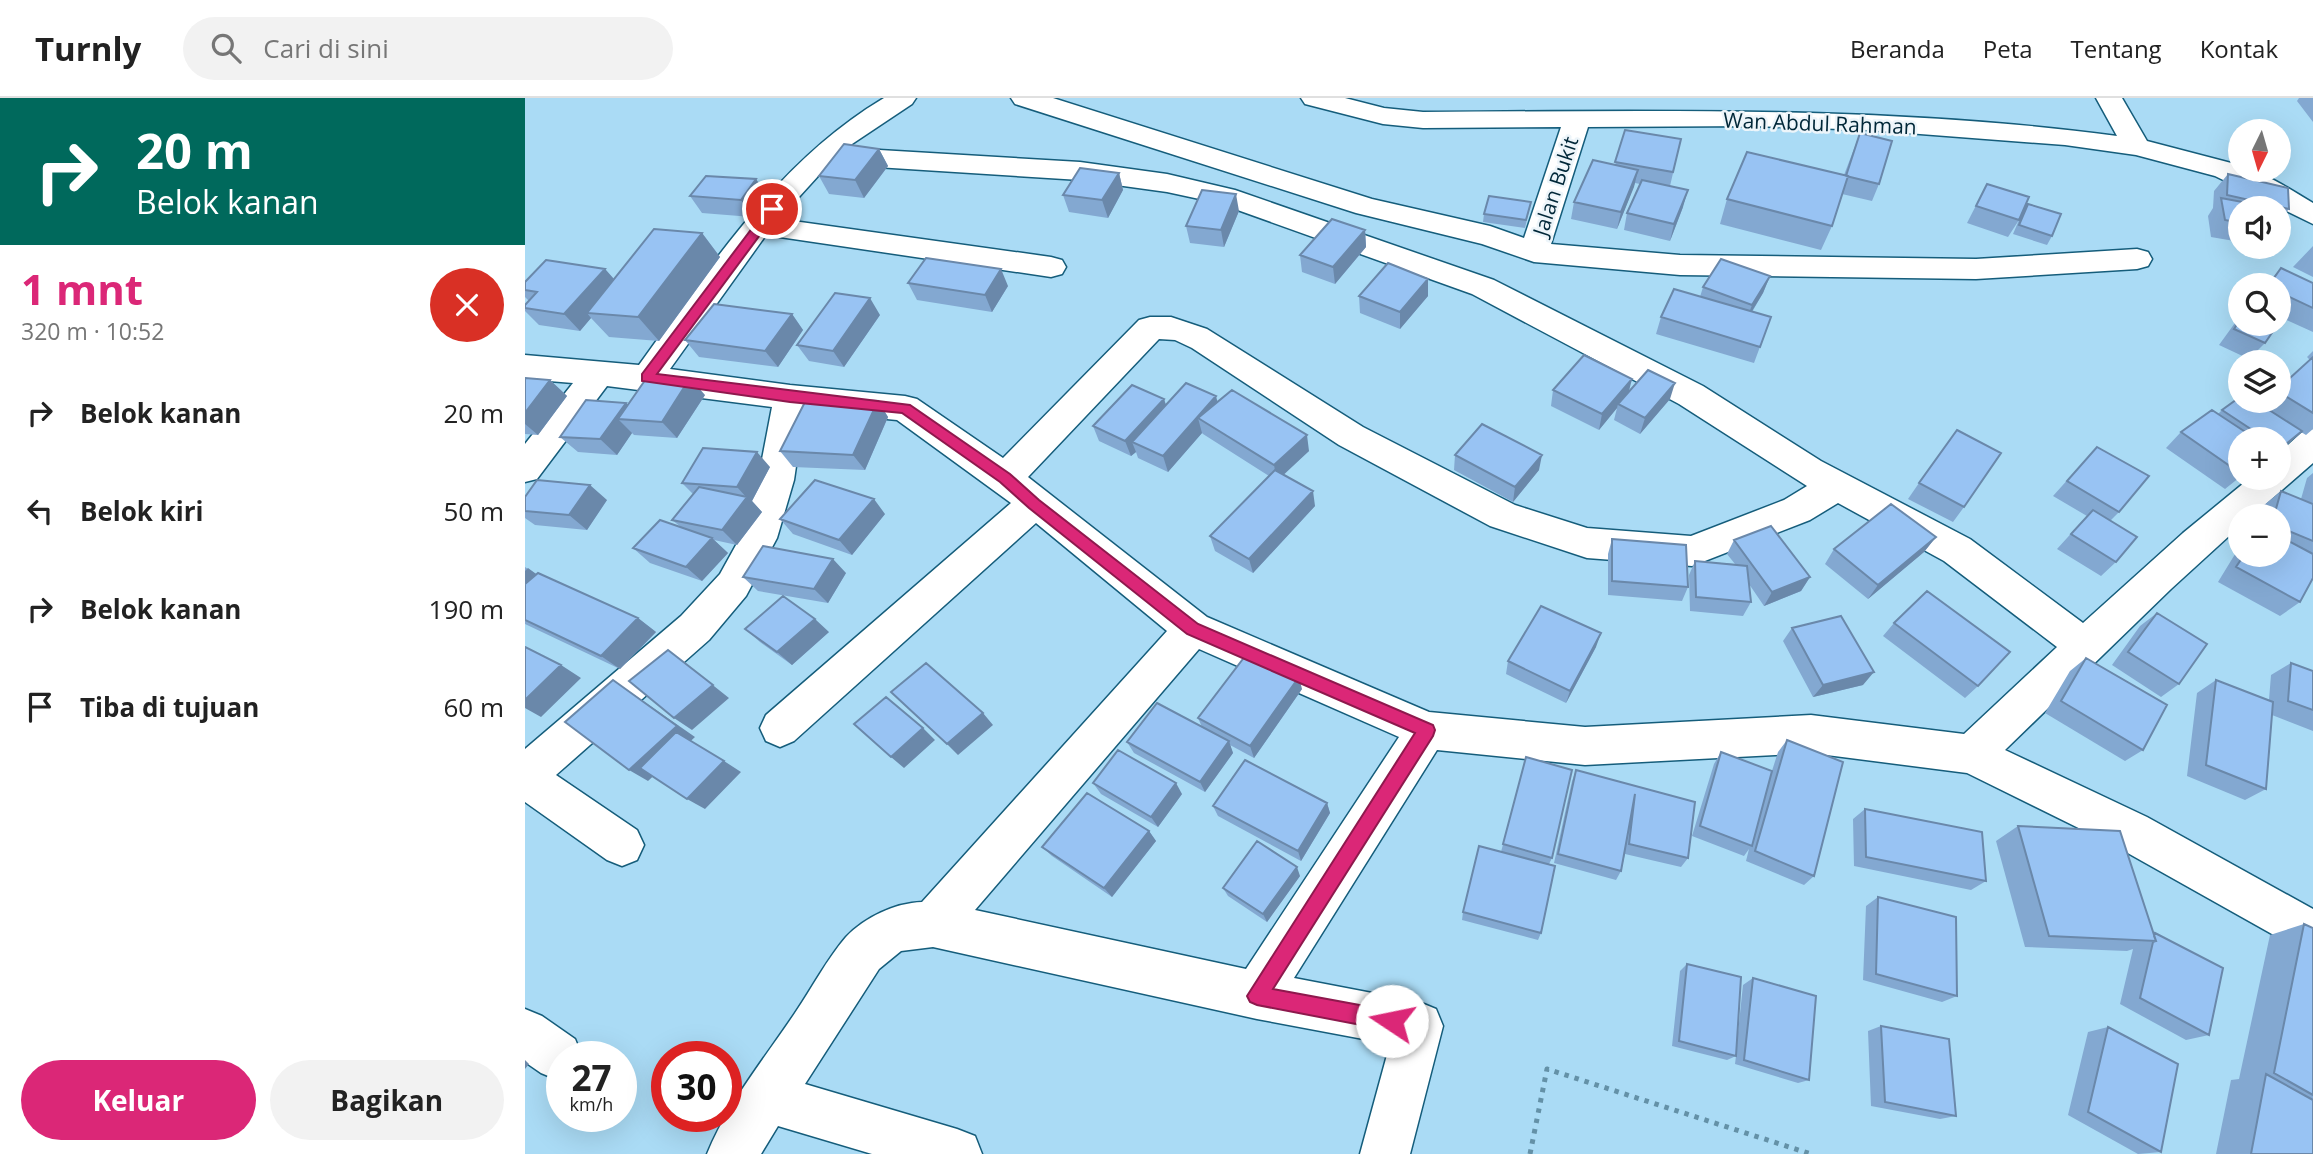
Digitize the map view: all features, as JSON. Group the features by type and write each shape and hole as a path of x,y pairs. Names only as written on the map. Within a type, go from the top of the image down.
{"street":[{"path":"647,377 759,225 821,155 866,121 903,98"},
{"path":"1024,98 1366,207 1490,236 1534,252 1680,265 1976,269 2137,258"},
{"name":"Wan Abdul Rahman","path":"1314,98 1383,116 1423,120 1754,118 1868,122 2065,138 2137,147 2225,170 2274,192 2313,215"},
{"path":"2109,98 2137,147"},
{"name":"Jalan Bukit","path":"1534,252 1577,120"},
{"path":"821,155 1080,171 1167,183 1237,200 1483,287 1691,395 1837,486 1957,550 2086,647"},
{"path":"759,225 1051,267"},
{"path":"1005,478 1150,328 1164,327 1181,329 1203,340 1351,436 1503,516 1587,543 1692,551 1797,510 1837,486"},
{"path":"525,367 647,377 790,397 905,408 1005,478 1034,504 1193,629 1427,730 1585,746 1811,734 1971,754 2132,832 2313,934"},
{"path":"525,468 599,373"},
{"path":"622,845 525,777 695,628 733,585 759,538 776,480 790,397"},
{"path":"2291,463 2313,442"},
{"path":"1971,754 2086,647 2148,584 2259,490"},
{"path":"780,729 1034,504"},
{"path":"933,924 1193,629"},
{"path":"1257,996 1427,730"},
{"path":"732,1154 863,953 889,932 913,925 933,924 1257,996 1419,1027 1385,1154"},
{"path":"767,1098 957,1154"}],"path":[{"path":"1530,1154 1547,1069 1811,1154"}],"building":[{"path":"1625,130 1681,139 1673,172 1615,162"},
{"path":"1860,133 1892,141 1879,184 1846,176"},
{"path":"844,144 879,149 855,180 819,176"},
{"path":"1747,152 1848,176 1832,226 1727,199"},
{"path":"1593,160 1638,170 1621,212 1574,202"},
{"path":"1080,168 1119,173 1102,200 1063,195"},
{"path":"2228,174 2228,182 2262,182 2288,188 2288,196 2227,195"},
{"path":"706,176 756,179 741,200 690,196"},
{"path":"1642,180 1688,190 1674,224 1627,213"},
{"path":"1987,184 2029,197 2019,220 1976,206"},
{"path":"1202,190 1236,194 1221,230 1186,226"},
{"path":"1489,196 1531,202 1526,220 1484,214"},
{"path":"2221,198 2228,199 2228,221 2225,220"},
{"path":"2028,204 2061,214 2052,236 2019,225"},
{"path":"1332,219 1365,230 1333,267 1300,255"},
{"path":"654,229 702,233 638,317 587,313"},
{"path":"926,258 1001,269 985,295 908,283"},
{"path":"1721,259 1770,276 1752,305 1703,287"},
{"path":"546,260 605,269 564,314 525,308 537,292 525,290 525,282"},
{"path":"1388,263 1428,279 1400,312 1359,296"},
{"path":"2281,268 2313,283 2313,308 2291,298 2291,273 2277,273"},
{"path":"1674,289 1771,317 1760,347 1661,317"},
{"path":"835,293 870,298 833,351 797,345"},
{"path":"714,304 792,314 765,351 685,340"},
{"path":"2250,336 2270,336 2265,343"},
{"path":"1584,355 1632,379 1602,414 1553,390"},
{"path":"2313,357 2313,413 2291,399 2291,377"},
{"path":"1648,370 1675,383 1645,418 1618,404"},
{"path":"648,376 690,378 662,422 618,419"},
{"path":"525,378 550,380 525,413"},
{"path":"1186,383 1216,396 1163,456 1132,442"},
{"path":"1132,385 1164,399 1125,441 1093,426"},
{"path":"1232,390 1307,435 1274,465 1198,418"},
{"path":"807,398 878,401 853,455 780,451"},
{"path":"586,400 626,403 600,439 560,437"},
{"path":"2228,406 2228,413 2274,413 2302,431 2291,440 2291,427 2248,427 2222,410"},
{"path":"2212,410 2238,427 2228,427 2228,465 2181,432"},
{"path":"1482,424 1542,455 1515,487 1455,455"},
{"path":"1957,430 2001,453 1964,507 1919,483"},
{"path":"2097,447 2149,476 2119,512 2067,481"},
{"path":"703,448 757,452 737,487 682,483"},
{"path":"1275,470 1313,491 1249,559 1210,536"},
{"path":"537,480 590,485 569,515 525,511 525,497"},
{"path":"815,480 874,499 839,540 780,519"},
{"path":"699,487 747,497 722,530 672,520"},
{"path":"2281,491 2313,504 2313,541 2291,532 2291,504 2277,504"},
{"path":"1891,504 1936,537 1878,585 1834,549"},
{"path":"2093,510 2137,537 2116,562 2071,534"},
{"path":"660,520 712,538 686,567 633,548"},
{"path":"1771,526 1810,577 1772,592 1734,540"},
{"path":"1612,539 1686,545 1688,587 1612,581"},
{"path":"2291,542 2313,554 2313,578 2300,602 2236,567 2291,567"},
{"path":"763,546 833,559 814,589 743,577"},
{"path":"1695,561 1747,566 1751,602 1696,597"},
{"path":"538,573 638,618 601,656 525,620 525,584"},
{"path":"1927,591 2010,652 1978,686 1894,623"},
{"path":"783,596 815,619 777,652 745,629"},
{"path":"1541,606 1601,633 1570,691 1508,661"},
{"path":"2157,613 2207,644 2179,684 2128,652"},
{"path":"1841,616 1874,672 1823,685 1792,628"},
{"path":"525,647 561,665 525,700"},
{"path":"668,650 713,685 674,718 629,681"},
{"path":"1249,651 1299,677 1250,746 1198,718"},
{"path":"2086,658 2167,705 2143,750 2061,701"},
{"path":"926,663 983,713 947,744 891,692"},
{"path":"2291,663 2313,671 2313,710 2288,701"},
{"path":"613,680 677,726 629,770 565,722"},
{"path":"2216,680 2273,702 2266,789 2206,765"},
{"path":"886,697 923,728 891,757 854,724"},
{"path":"1157,703 1229,741 1200,782 1127,742"},
{"path":"676,732 724,761 687,799 640,768"},
{"path":"1787,740 1843,762 1814,876 1755,851"},
{"path":"1118,750 1176,783 1151,817 1093,783"},
{"path":"1721,752 1772,771 1752,846 1700,826"},
{"path":"1526,757 1572,770 1552,858 1503,844"},
{"path":"1245,760 1327,803 1298,851 1213,806"},
{"path":"1576,770 1695,802 1688,858 1629,844 1635,794 1621,871 1558,854"},
{"path":"1087,793 1149,831 1104,888 1042,847"},
{"path":"1865,809 1982,832 1986,881 1866,857"},
{"path":"2018,826 2120,831 2156,941 2049,936"},
{"path":"1257,841 1297,867 1263,914 1223,888"},
{"path":"1479,846 1555,866 1541,933 1463,912"},
{"path":"1878,897 1956,917 1957,996 1876,974"},
{"path":"2304,924 2313,928 2313,1095 2274,1073"},
{"path":"2155,933 2223,968 2209,1035 2140,998 2153,942 2156,941"},
{"path":"1687,964 1741,977 1736,1056 1679,1041"},
{"path":"1753,978 1816,996 1809,1080 1744,1060"},
{"path":"1881,1026 1949,1039 1956,1116 1885,1102"},
{"path":"2108,1027 2178,1064 2161,1152 2088,1112"},
{"path":"2266,1074 2313,1100 2313,1154 2251,1154"}],"route":[{"path":"772,209 647,377 790,397 905,408 1005,478 1034,504 1193,629 1427,730 1257,996 1392,1021"}]}
